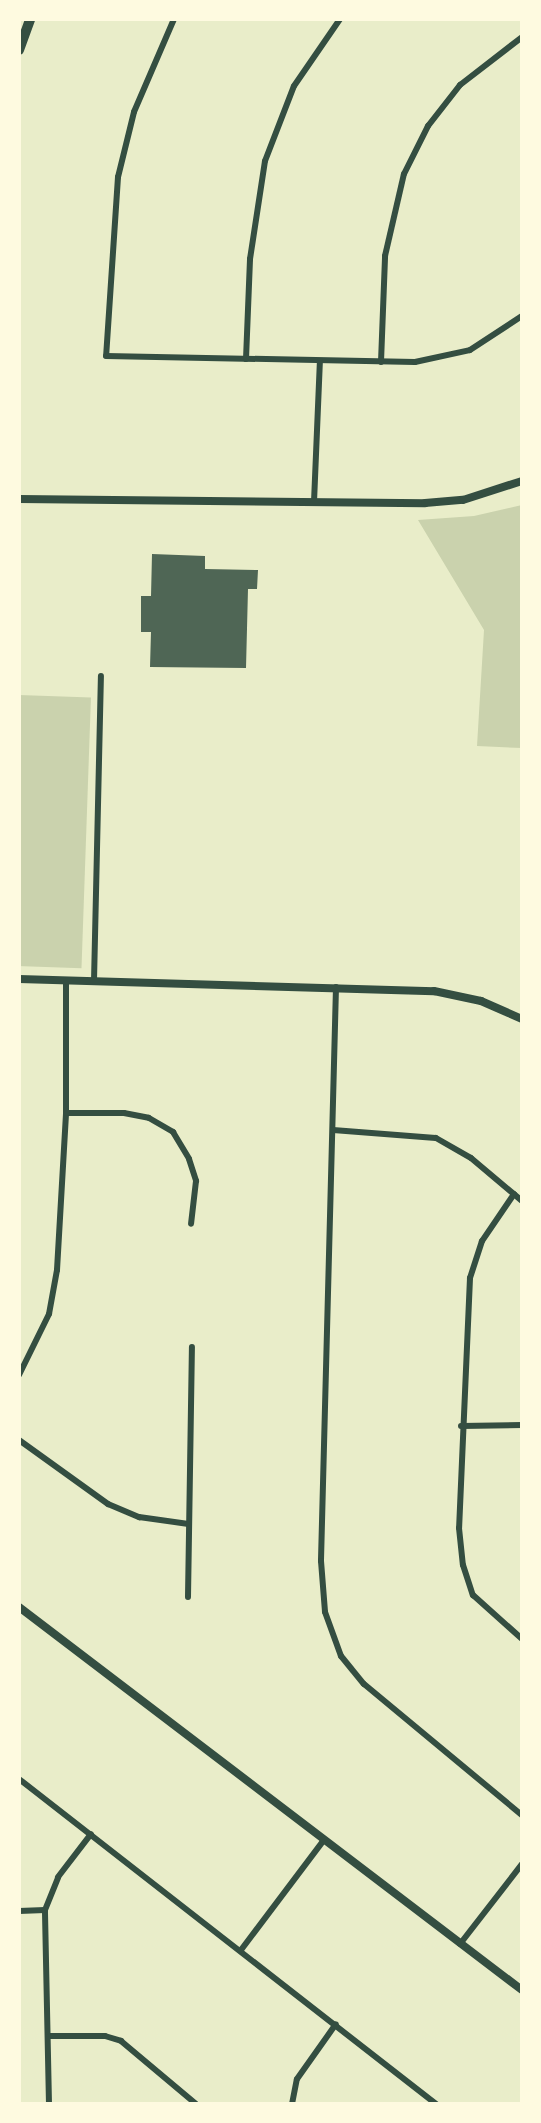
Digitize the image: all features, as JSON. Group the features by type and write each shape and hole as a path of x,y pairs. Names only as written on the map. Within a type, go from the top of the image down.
{"highway":[{"path":"19,50 30,19"}],"street":[{"path":"174,19 134,112 118,177 106,356 381,362 434,359 470,350 522,316"},
{"path":"246,359 253,227 271,139 294,86 341,19"},
{"path":"381,362 386,256 404,174 428,126 460,85 522,37"},
{"path":"314,502 320,360"},
{"path":"19,499 445,502 522,481"},
{"path":"94,981 101,676"},
{"path":"19,979 336,987 454,994 522,1020"},
{"path":"19,1375 42,1332 54,1294 66,1113 66,981"},
{"path":"336,987 321,1560 325,1612 341,1656 363,1684 522,1815"},
{"path":"66,1113 124,1113 149,1118 173,1132 194,1171 196,1194 191,1224"},
{"path":"333,1130 436,1138 471,1158 522,1201"},
{"path":"514,1194 482,1241 470,1278 461,1426 459,1528 466,1577 482,1606 522,1639"},
{"path":"188,1597 192,1346"},
{"path":"461,1426 522,1425"},
{"path":"19,1440 108,1504 147,1519 189,1524"},
{"path":"19,1607 522,1990"},
{"path":"19,1779 436,2104"},
{"path":"49,2104 50,2036 45,1910 58,1877 91,1834"},
{"path":"241,1950 323,1841"},
{"path":"460,1944 522,1864"},
{"path":"19,1911 45,1910"},
{"path":"292,2104 297,2079 336,2025"},
{"path":"50,2036 105,2036 121,2041 196,2104"}],"green space":[{"path":"522,505 522,748 477,746 484,630 418,520 474,516"},
{"path":"19,695 91,698 81,968 19,966"}],"building":[{"path":"152,554 205,556 205,569 258,570 257,589 248,589 246,668 150,667 151,632 141,632 141,596 151,596"}]}
